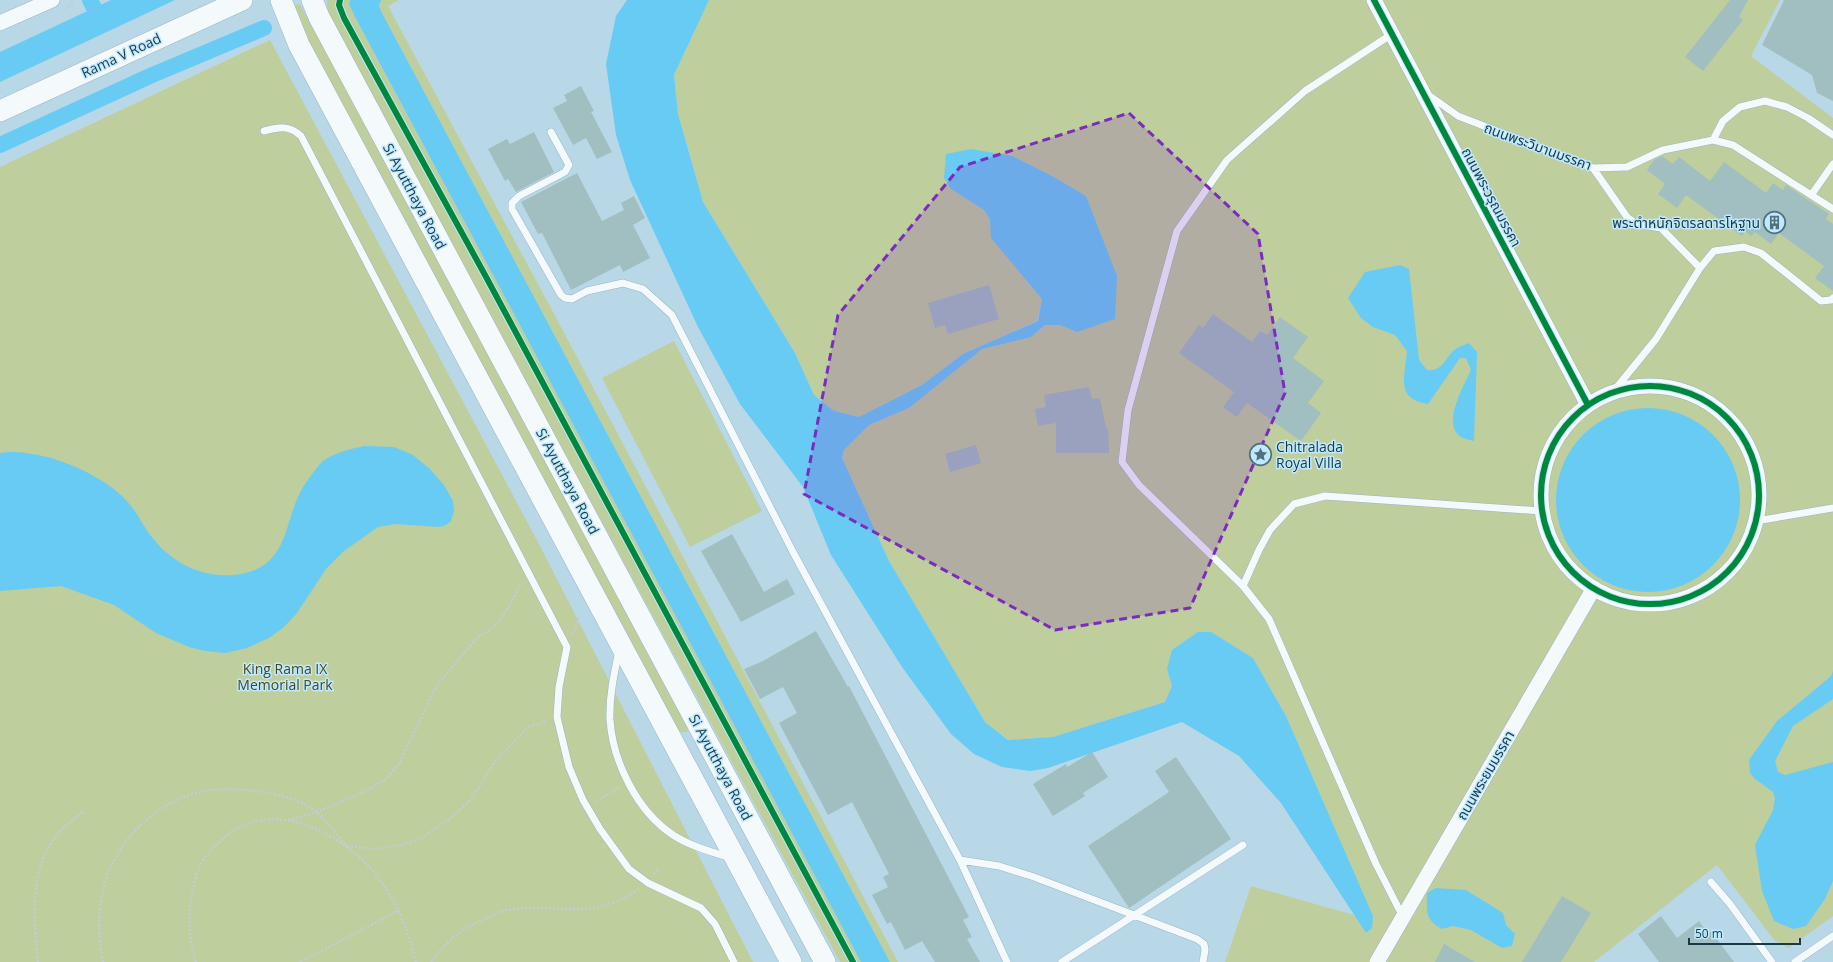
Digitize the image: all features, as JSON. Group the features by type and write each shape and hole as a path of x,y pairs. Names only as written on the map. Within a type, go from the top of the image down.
{"main road":[{"name":"Rama V Road","path":"0,111 242,0"},
{"path":"281,0 299,45 791,962"},
{"name":"Si Ayutthaya Road","path":"312,0 319,17 826,962"},
{"path":"682,758 709,744"}],"street":[{"path":"0,23 52,0"},
{"name":"ถนนพระวรุณมรรคา","path":"1374,0 1588,405"},
{"path":"1650,386 1669,388 1688,393 1705,401 1721,412 1738,431 1753,459 1758,477 1759,496 1756,521 1744,551 1733,566 1719,580 1704,590 1686,598 1661,603 1630,602 1611,597 1594,588 1578,577 1565,564 1554,548 1546,530 1540,492 1542,473 1556,438 1567,423 1588,405 1613,392 1631,387 1650,386"},
{"name":"ถนนพระยมมรรคา","path":"1377,962 1594,588"}],"lane":[{"path":"1392,34 1305,91 1227,160 1177,231 1130,402 1122,462 1140,485 1243,586 1269,619 1376,864 1403,917"},
{"name":"ถนนพระวิมานมรรคา","path":"1422,90 1458,116 1593,168 1627,167 1663,150 1713,140 1733,145 1812,194 1833,209"},
{"path":"1713,140 1723,121 1740,107 1765,101 1787,107 1808,118 1833,135"},
{"path":"264,131 287,127 294,130 301,136 567,647 559,687 557,717 569,767 586,806 600,829 629,869 648,883 701,908 715,924 734,962"},
{"path":"551,132 569,166 565,172 519,196 512,203 512,209 561,295 565,298 572,299 587,291 623,283 643,289 672,315 794,552 960,860 1007,962"},
{"path":"1812,194 1833,164"},
{"path":"1593,168 1628,218 1637,224 1661,228 1700,268"},
{"path":"1613,392 1656,339 1700,268 1714,251 1744,247 1761,253 1820,301 1831,300 1833,298"},
{"path":"1243,586 1259,550 1270,530 1284,514 1294,504 1325,496 1542,511"},
{"path":"1756,521 1833,508"},
{"path":"620,644 612,685 610,720 614,748 630,783 651,816 673,835 705,851 735,858"},
{"path":"1062,962 1242,845"},
{"path":"960,860 999,866 1197,938 1204,944 1205,950 1203,962"},
{"path":"1712,882 1772,962"},
{"path":"1795,962 1833,936"}],"path":[{"path":"288,820 317,812 364,792 385,780 399,764 436,688 476,639 496,625 512,602 528,572"},
{"path":"567,647 581,615"},
{"path":"196,962 190,931 190,904 194,880 200,863 234,828 262,819 288,820 319,830 347,846 375,849 402,845 422,838 456,814 470,799 496,760 528,727 557,717"},
{"path":"586,806 630,783"},
{"path":"102,962 99,921 101,898 107,876 116,854 129,838 148,819 168,806 192,794 226,789 256,791 280,796 299,802 317,812 347,846 374,872 390,894 411,939 416,962"},
{"path":"38,962 35,900 40,867 48,849 58,834 84,811"},
{"path":"431,962 458,932 478,921 506,910 530,908 588,910 624,899 648,883 659,868"},
{"path":"300,962 398,911"}],"highlighted area":[{"path":"1129,113 1258,234 1285,393 1190,608 1055,630 804,494 838,315 960,167"}],"green space":[{"path":"327,0 350,0 349,4 355,17 861,962 840,962 327,13"},
{"path":"381,0 399,0 388,6 552,310 898,962 890,962 383,15 379,6"},
{"path":"709,0 1780,0 1751,56 1833,118 1833,916 1789,948 1775,941 1717,865 1594,962 1225,962 1251,886 1354,915 1366,932 1373,917 1286,716 1253,658 1167,669 1172,686 1165,702 1053,737 1009,740 985,722 889,561 842,458 844,450 869,425 909,408 982,349 1031,337 1045,325 1060,325 1077,332 1117,276 951,189 984,210 990,219 992,238 1042,299 1037,321 963,354 922,385 859,417 834,411 814,395 795,353 703,202 678,114 674,75"},
{"path":"296,4 300,5 327,51 689,725 687,732 681,732 678,729 305,38 294,8"},
{"name":"King Rama IX Memorial Park","path":"270,40 540,546 753,962 0,962 0,167"},
{"path":"674,341 762,511 690,547 602,378"}],"water":[{"path":"111,0 175,0 0,82 0,52"},
{"path":"350,0 381,0 379,6 383,15 890,962 861,962 355,17 349,4"},
{"path":"627,0 709,0 674,75 678,114 703,202 795,353 814,395 834,411 859,417 922,385 963,354 1038,321 1042,299 991,238 990,219 984,210 951,189 944,178 946,154 971,149 1012,156 1050,175 1086,196 1117,276 1115,319 1077,332 1060,325 1045,325 1031,337 982,349 909,408 869,425 844,450 842,458 889,561 985,722 1008,740 1053,737 1165,702 1172,686 1167,669 1172,650 1198,632 1211,632 1253,658 1286,716 1373,916 1372,928 1366,933 1281,803 1239,756 1182,722 1048,768 1030,771 1002,767 974,754 951,734 902,667 831,555 803,487 740,404 698,327 630,180 616,135 606,64 616,16"},
{"path":"1400,265 1409,269 1419,360 1427,370 1437,369 1453,351 1469,343 1477,352 1474,441 1461,437 1455,431 1453,423 1459,395 1471,370 1466,358 1460,358 1428,404 1418,401 1406,392 1404,385 1407,351 1395,335 1373,327 1361,318 1348,298 1365,272"},
{"path":"1639,408 1657,408 1683,415 1699,423 1713,435 1725,449 1733,465 1740,491 1740,509 1733,535 1725,551 1713,565 1699,577 1675,588 1657,592 1639,592 1621,588 1597,577 1583,565 1571,551 1560,527 1556,509 1556,491 1560,473 1571,449 1583,435 1597,423 1621,412"},
{"path":"364,446 394,447 413,455 430,469 444,485 453,501 454,511 451,521 446,525 439,527 395,524 378,527 344,551 326,569 297,613 284,627 269,638 247,648 225,653 205,651 189,647 156,633 114,605 61,586 0,591 0,453 19,452 51,458 89,473 106,484 128,502 151,537 175,559 198,571 211,574 236,575 261,567 270,560 277,551 287,530 300,493 323,461 345,451"},
{"path":"1833,671 1833,699 1793,726 1775,761 1778,772 1785,775 1833,762 1833,881 1825,899 1806,926 1793,929 1774,921 1762,891 1755,845 1773,810 1775,798 1773,792 1754,778 1750,773 1749,760 1777,721 1831,676"},
{"path":"1436,888 1466,890 1503,913 1506,925 1515,934 1512,946 1502,948 1471,930 1453,926 1442,929 1432,922 1429,918 1427,910 1427,893"}],"building":[{"path":"1730,0 1748,0 1739,17 1743,20 1703,71 1685,57"},
{"path":"1784,0 1833,0 1833,101 1817,93 1812,75 1762,45"},
{"path":"581,86 594,111 591,112 612,152 597,159 586,138 573,145 553,108 567,101 564,95"},
{"path":"534,132 554,172 516,192 508,179 505,181 488,149 507,139 510,144"},
{"name":"พระตำหนักจิตรลดารโหฐาน","path":"1662,156 1673,164 1679,157 1710,181 1724,162 1766,193 1773,183 1783,190 1786,185 1829,214 1826,219 1833,224 1833,291 1815,278 1824,266 1779,233 1771,244 1755,232 1751,236 1745,231 1742,236 1686,195 1677,208 1658,194 1665,184 1647,170 1655,159"},
{"path":"577,173 602,221 624,210 621,203 634,196 645,218 633,225 650,258 623,272 620,265 571,290 542,233 538,234 521,202"},
{"path":"989,285 999,319 948,334 945,325 935,328 928,303"},
{"path":"1213,314 1252,342 1260,331 1267,335 1280,317 1308,337 1293,358 1324,381 1308,403 1321,413 1301,441 1247,403 1237,417 1223,407 1234,392 1179,353 1199,325 1203,328"},
{"path":"1089,387 1092,399 1100,398 1106,428 1108,428 1109,453 1056,453 1056,423 1038,426 1035,409 1046,407 1044,395"},
{"path":"976,445 981,463 950,472 945,454"},
{"path":"732,534 764,592 787,579 795,594 741,622 701,551"},
{"path":"816,631 848,687 849,686 969,917 963,920 972,937 967,939 980,962 935,962 922,941 905,950 891,922 887,924 872,895 888,887 883,877 889,874 852,802 828,815 779,723 797,713 783,687 760,699 744,669 761,662"},
{"path":"1092,752 1108,777 1083,793 1085,796 1053,816 1033,784 1066,764 1067,767"},
{"path":"1176,757 1231,839 1129,908 1088,846 1169,792 1155,771"},
{"path":"1562,896 1591,913 1561,962 1522,962"},
{"path":"1661,916 1677,938 1699,921 1708,934 1711,931 1734,962 1659,962 1638,934"},
{"path":"1444,944 1475,962 1435,962"}],"waterway":[{"path":"90,0 100,20"},
{"path":"0,145 150,76 264,28"}],"cycle path":[{"path":"340,0 339,5 344,18 485,275 853,962"},
{"path":"1374,0 1588,405"},
{"path":"1639,386 1661,386 1692,394 1711,404 1727,418 1741,434 1751,453 1759,484 1759,495 1759,506 1751,537 1741,556 1727,572 1711,586 1692,596 1661,604 1639,604 1608,596 1589,586 1573,572 1559,556 1549,537 1543,516 1541,506 1541,484 1549,453 1559,434 1573,418 1589,404 1608,394 1629,388 1639,386"}],"place":[{"name":"พระตำหนักจิตรลดารโหฐาน","path":"1775,222"},
{"name":"Chitralada Royal Villa","path":"1260,454"}]}
